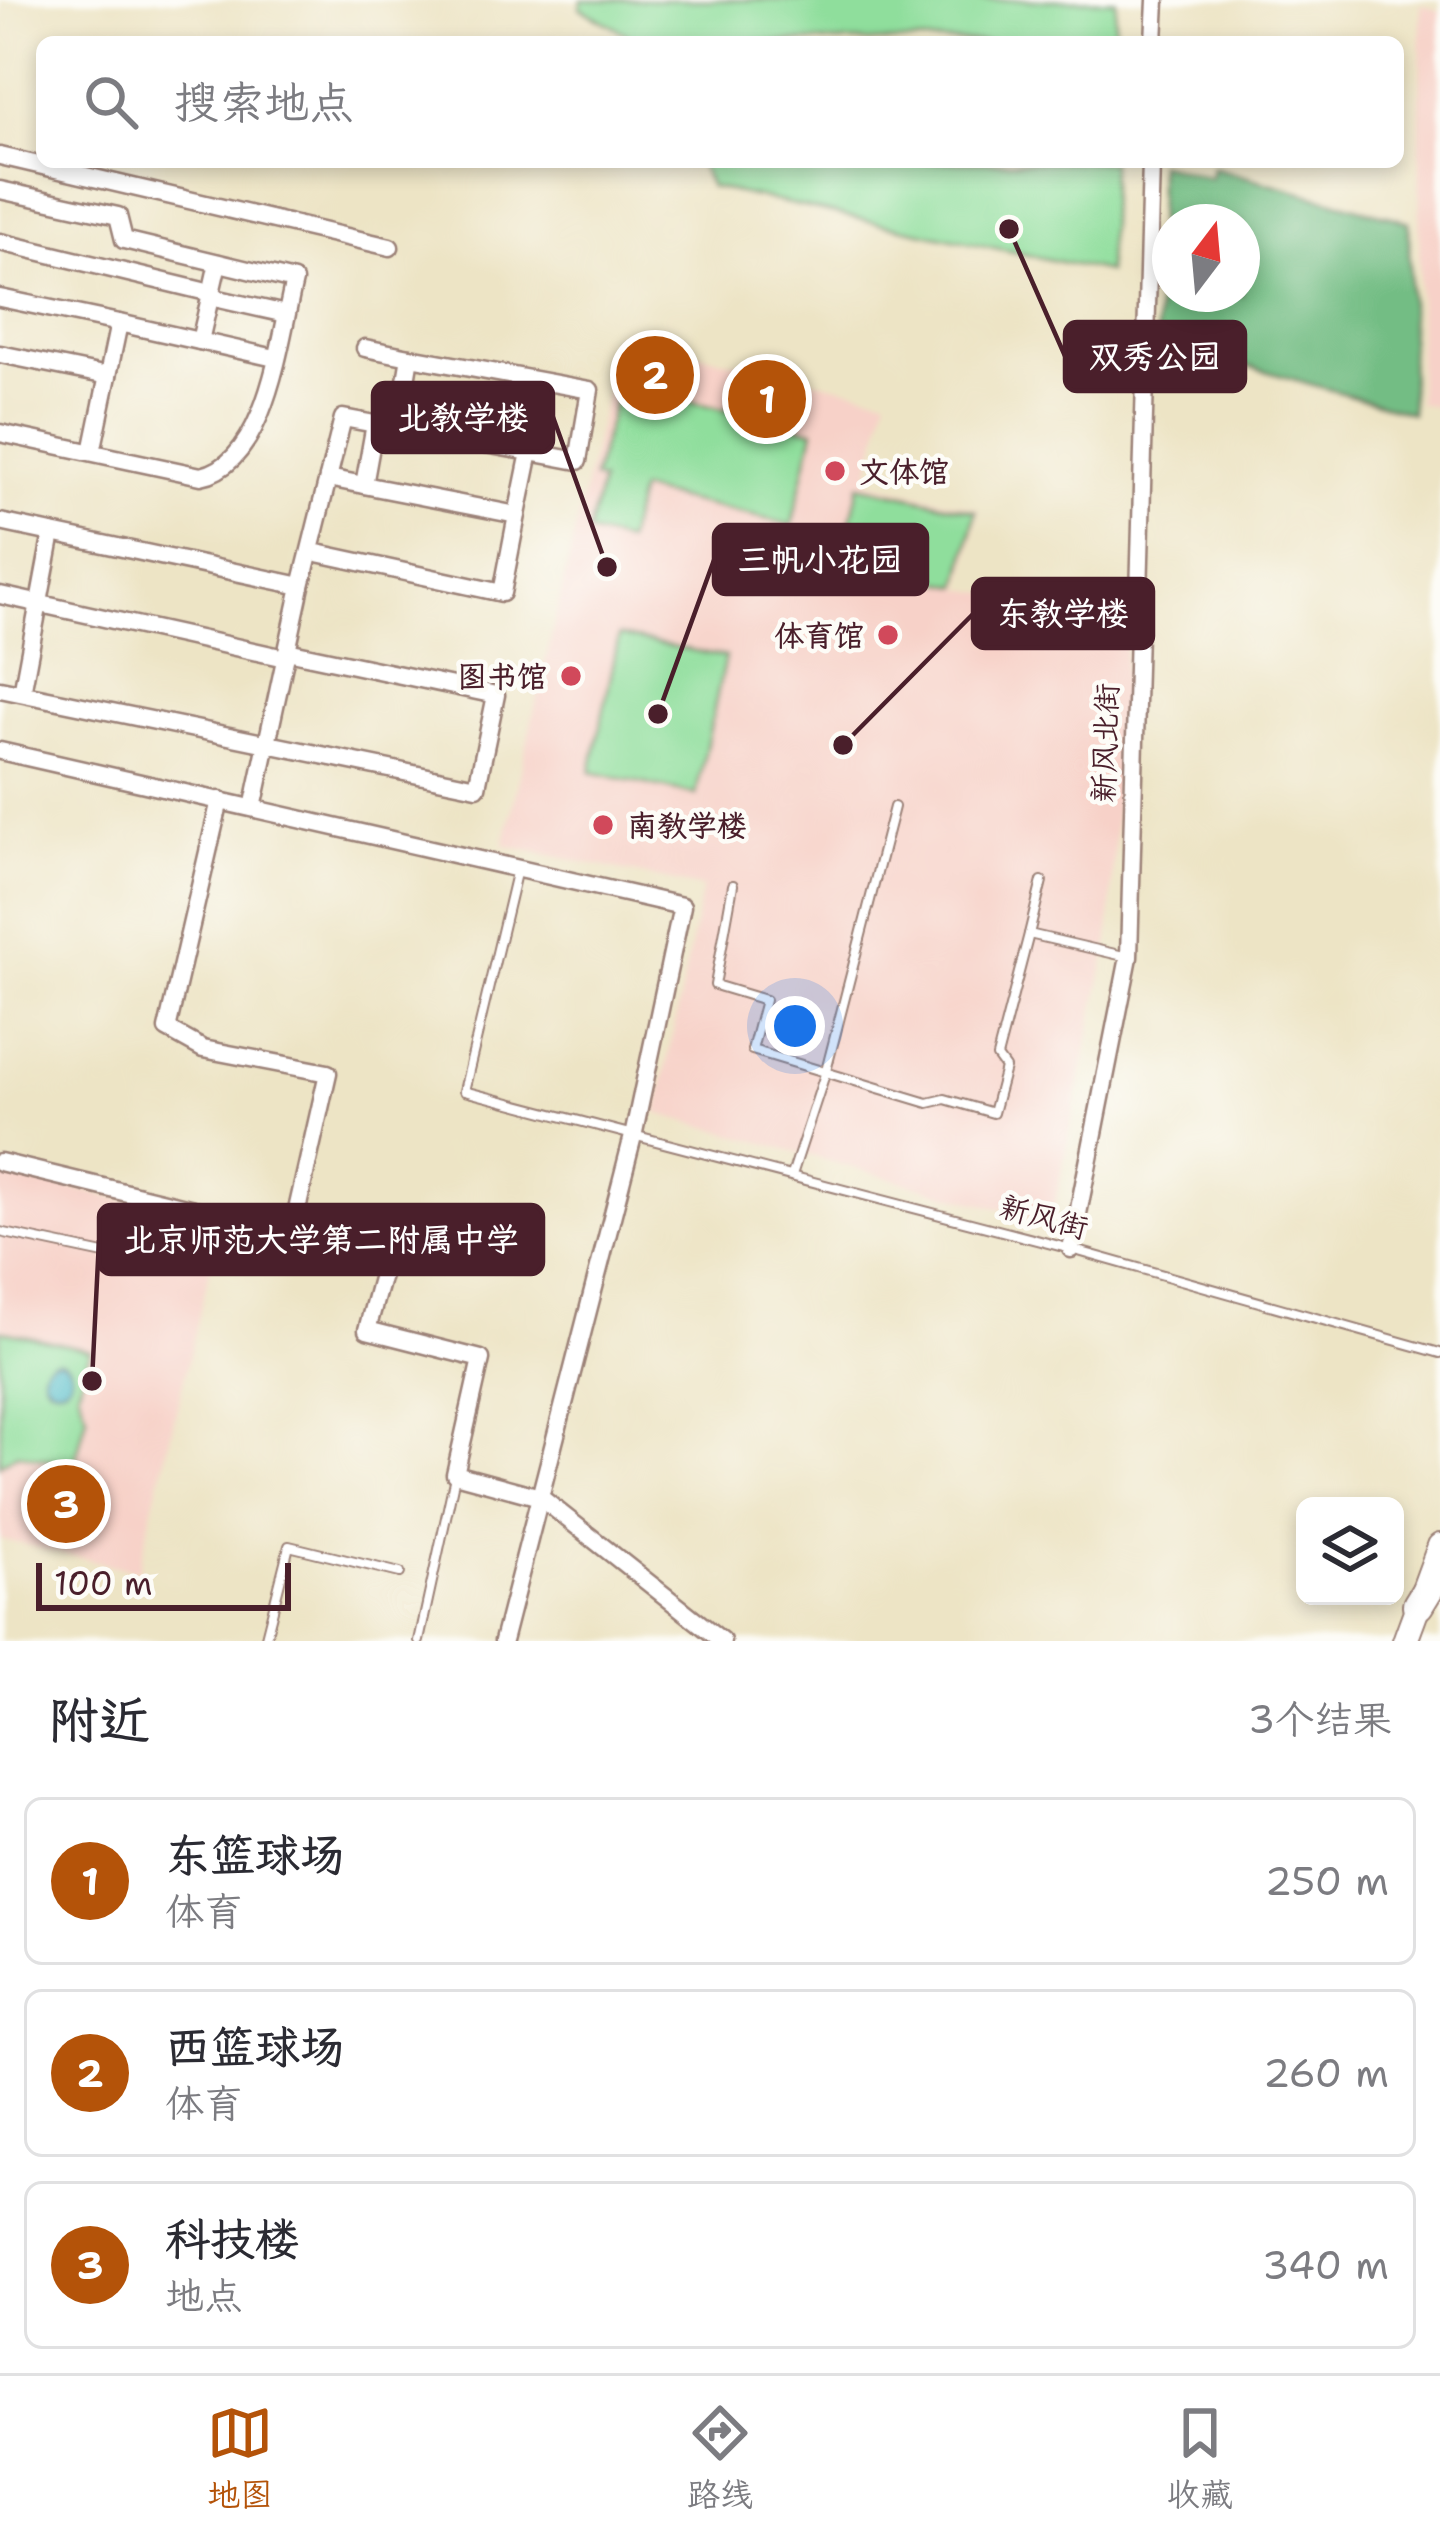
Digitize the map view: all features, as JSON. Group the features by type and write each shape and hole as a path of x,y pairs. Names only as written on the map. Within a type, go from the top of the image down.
{"highway":[{"path":"1418,1605 1440,1569"}],"main road":[{"path":"1405,1641 1440,1546"}],"street":[{"path":"1154,36 1156,0"},
{"path":"0,156 36,164"},
{"path":"51,168 390,247"},
{"name":"新风北街","path":"1071,1249 1129,958 1150,168"},
{"path":"0,190 118,216 124,240 294,281 248,444 220,472 201,476 0,434"},
{"path":"0,242 286,314"},
{"path":"200,341 218,262"},
{"path":"0,298 274,358"},
{"path":"92,452 119,323"},
{"path":"254,808 343,418 578,460 590,390 365,349"},
{"path":"0,353 108,376"},
{"path":"398,428 410,357"},
{"path":"364,485 375,424"},
{"path":"313,552 502,593 530,452"},
{"path":"328,478 517,515"},
{"path":"0,522 301,586"},
{"path":"22,693 52,532"},
{"path":"0,595 496,695 477,787 0,688"},
{"path":"0,751 682,906 634,1132 503,1641"},
{"path":"220,800 167,1029 203,1048 328,1073 292,1232"},
{"path":"0,1162 387,1256 368,1330 481,1359 455,1474 540,1497 722,1641"}],"lane":[{"path":"792,1175 826,1071 894,807"},
{"name":"新风街","path":"518,868 464,1091 1071,1249 1440,1353"},
{"path":"733,886 716,986 765,1000 752,1050 928,1103 945,1099 993,1113 1006,1068 997,1057 1042,881"},
{"path":"1029,934 1129,958"},
{"path":"0,1232 118,1257"},
{"path":"419,1641 455,1474"},
{"path":"265,1641 289,1546 400,1573"}],"shaded area":[{"path":"1421,5 1440,11 1440,408 1418,403"},
{"path":"619,336 887,397 867,482 979,509 962,589 1127,613 1109,940 1051,1223 657,1113 702,888 504,845"},
{"path":"0,1171 221,1223 138,1571 0,1539"}],"green space":[{"path":"582,0 1116,0 1114,36 630,36 580,8"},
{"path":"702,168 1111,168 1107,272 710,187"},
{"path":"1158,168 1210,178 1216,168 1409,222 1411,413 1157,340 1157,312 1260,312 1260,204 1158,204"},
{"path":"628,351 691,366 684,400 814,430 792,525 639,490 626,542 588,533 601,481 593,479"},
{"path":"736,373 805,389 797,423 728,408"},
{"path":"859,485 976,511 959,586 842,561"},
{"path":"619,636 725,657 696,795 591,772"},
{"path":"0,1330 90,1350 78,1391 87,1415 74,1466 17,1453 0,1465"}],"water":[{"path":"57,1360 67,1364 71,1374 67,1384 57,1388 47,1384 43,1374 47,1364"}],"place":[{"name":"双秀公园","path":"1009,229"},
{"name":"西篮球场","path":"655,375"},
{"name":"东篮球场","path":"767,399"},
{"name":"文体馆","path":"835,471"},
{"name":"北教学楼","path":"607,567"},
{"name":"体育馆","path":"888,635"},
{"name":"图书馆","path":"571,676"},
{"name":"三帆小花园","path":"658,714"},
{"name":"东教学楼","path":"843,745"},
{"name":"南教学楼","path":"603,825"},
{"name":"北京师范大学第二附属中学","path":"92,1381"},
{"name":"科技楼","path":"66,1504"}]}
